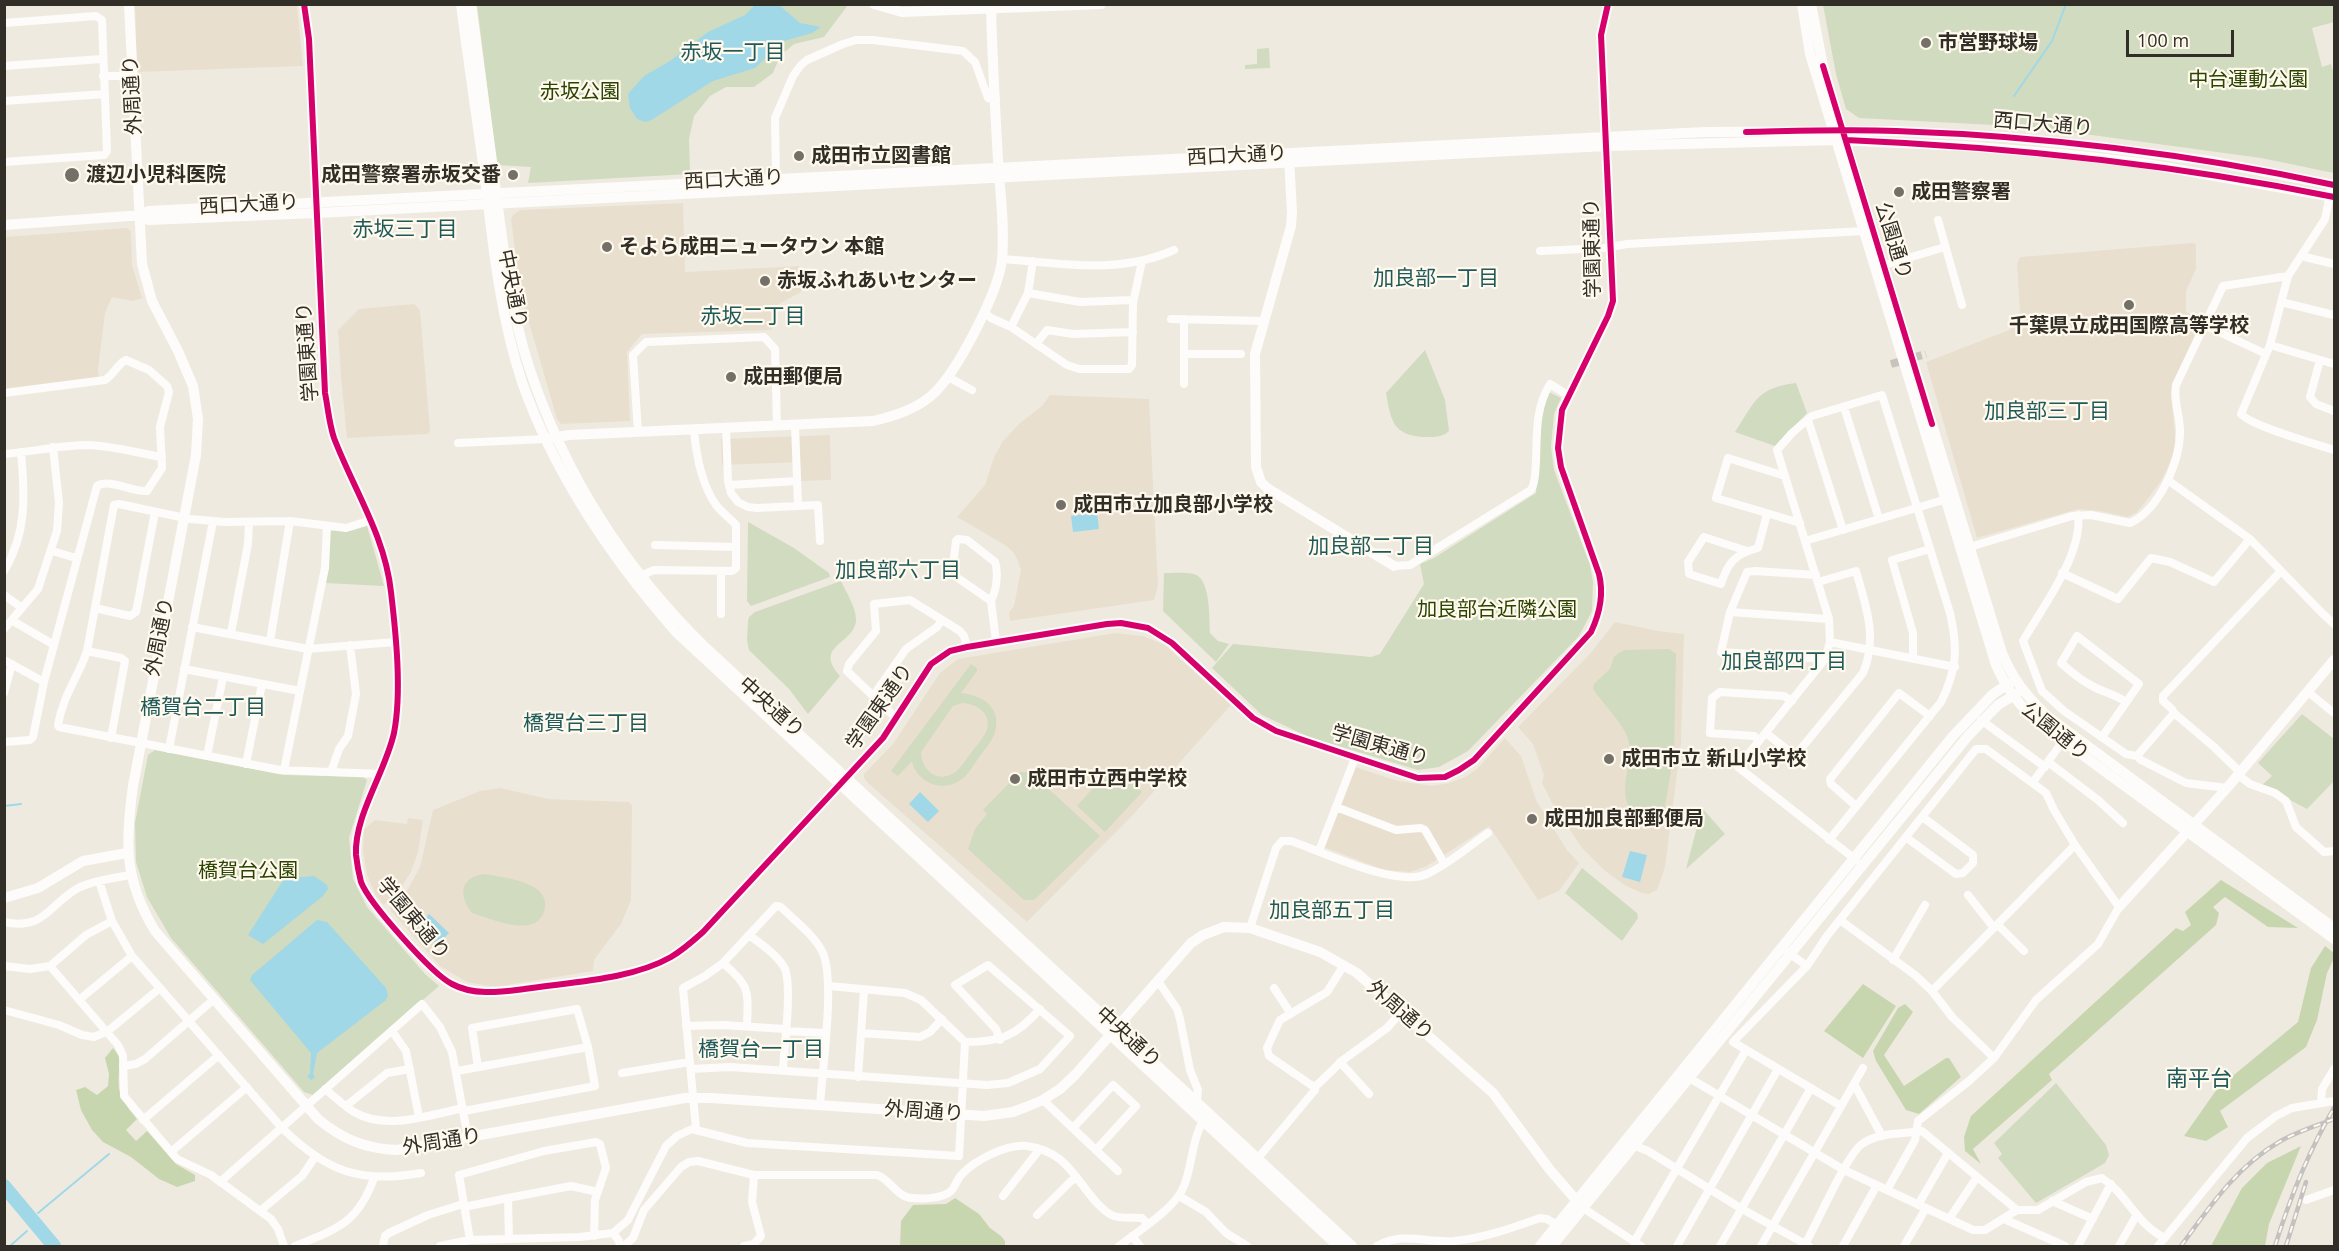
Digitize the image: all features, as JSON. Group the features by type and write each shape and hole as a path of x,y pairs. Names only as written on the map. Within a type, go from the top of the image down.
{"street":[{"name":"外周通り","path":"129,4 140,254 147,289 189,376 197,406 198,436 129,809 127,853 130,875 144,911 155,931 318,1119 339,1135 357,1144 376,1149 413,1148 663,1101 694,1098 962,1115 998,1115 1013,1112 1042,1100 1075,1075 1191,943 1203,935 1224,927 1250,928 1320,952 1356,973 1493,1093 1579,1205"},
{"name":"学園東通り","path":"303,4 309,39 325,393 329,419 340,452 371,519 387,566 395,642 398,693 394,733 357,840 356,855 362,882 373,903 432,970 452,984 476,992 500,992 618,975 671,957 704,932 883,738 931,664 950,651 967,646 1107,624 1121,623 1148,628 1172,643 1264,726 1418,778 1445,777 1474,760 1591,632 1600,608 1601,582 1559,460 1559,427 1562,410 1608,316 1613,301 1601,35 1608,4"},
{"name":"中央通り","path":"461,4 492,199 514,309 561,471 591,522 643,595 683,638 1113,1031 1338,1246"},
{"name":"中央通り","path":"471,4 492,199"},
{"path":"874,4 902,12 1101,4"},
{"name":"公園通り","path":"1802,4 1810,54 1839,135 1950,498 1996,665 2005,686 2016,689 2047,716 2334,939"},
{"name":"公園通り","path":"1811,4 1839,135 1864,231 1879,266"},
{"path":"458,443 841,423 887,418 909,410 925,400 948,377 984,312 997,282 1002,259 991,7"},
{"path":"4,23 96,16 102,20 106,153 4,162"},
{"path":"776,177 775,118 793,76 807,60 843,44 856,40 873,40 963,51 975,62 988,98 996,100"},
{"path":"4,66 102,59"},
{"path":"103,76 132,76"},
{"path":"4,101 105,94"},
{"name":"西口大通り","path":"139,216 148,211 317,201 492,199 1606,141 1929,133 2065,143 2211,162 2277,174 2333,191"},
{"name":"西口大通り","path":"1839,135 1907,143 2062,154 2141,163 2275,186 2333,191"},
{"path":"1289,158 1291,226 1255,360 1257,474 1267,488 1394,566 1410,565 1531,490 1535,477 1538,410 1542,397 1550,384 1569,396"},
{"name":"西口大通り","path":"4,225 139,216 149,220 317,213 776,177 999,173"},
{"path":"2275,186 2277,174"},
{"path":"2333,191 2325,219 2288,276 2270,345 2241,414 2244,418 2334,450"},
{"path":"1938,220 1962,305"},
{"path":"1540,251 1864,231"},
{"path":"1879,266 1946,247"},
{"path":"1002,259 1076,267 1142,261 1174,250"},
{"path":"2301,256 2334,264"},
{"path":"1011,327 1028,293 1033,261"},
{"path":"984,312 1074,368 1129,369 1132,365 1134,300 1142,261"},
{"path":"1970,547 2078,515 2091,515 2130,523 2144,514 2169,481 2178,452 2180,430 2174,395 2176,385 2223,286 2288,276"},
{"path":"1028,293 1080,302 1134,300"},
{"path":"2281,302 2334,315"},
{"path":"1171,319 1264,321"},
{"path":"1184,319 1184,384"},
{"path":"2205,325 2266,354"},
{"path":"1036,344 1047,330 1073,334 1133,332"},
{"path":"638,432 633,355 646,342 764,338 775,349 777,425"},
{"path":"2270,345 2334,364"},
{"path":"1184,354 1241,354"},
{"path":"4,393 105,380 113,376 121,362 126,360 149,370 167,386 169,392 160,426 162,468 147,491 104,483 97,486 44,682 32,739 4,742"},
{"path":"2320,360 2310,396 2316,404 2334,411"},
{"path":"948,377 972,390"},
{"path":"1829,840 1930,716 1949,686 1955,667 1954,631 1882,395 1812,416 1777,450 1829,619 1830,642 1825,659 1738,767 1829,840 1857,862"},
{"path":"1844,407 1879,519"},
{"path":"1809,420 1843,530"},
{"path":"795,425 798,505"},
{"path":"726,428 729,485 734,498 748,507 816,504 819,507 820,541"},
{"path":"640,576 654,570 732,571 736,568 736,525 723,514 710,495 699,461 694,429"},
{"name":"中央通り","path":"551,438 593,510 640,576 691,634 843,782"},
{"path":"4,454 53,447 89,445 126,448 162,457"},
{"path":"4,630 38,589 52,551 60,519 53,447"},
{"path":"4,570 18,541 24,513 21,452"},
{"path":"1785,476 1728,458 1716,498 1800,524"},
{"path":"729,485 797,481"},
{"path":"2169,481 2250,539 2334,624"},
{"path":"1805,541 1950,498"},
{"name":"公園通り","path":"1950,498 1970,547 2002,653 2016,689 2040,724 2334,927"},
{"path":"371,519 346,528 290,521 213,521 183,518 119,504 114,505 87,651 68,688 58,725 141,744 284,770 381,774"},
{"path":"95,608 130,616 136,612 155,512"},
{"path":"1747,551 1704,537 1688,562 1689,574 1721,584 1726,570 1739,554 1758,548 1767,514"},
{"path":"2078,515 2080,527 2078,538 2062,573 2023,641 2042,690 2064,711 2126,753 2138,756 2141,760 2186,783 2227,788"},
{"path":"169,749 213,521"},
{"path":"270,641 290,521"},
{"path":"231,633 248,544 249,522"},
{"path":"284,770 325,568 327,526"},
{"path":"990,602 952,574 954,549 958,539 967,540 996,562 994,594 990,602 996,642"},
{"path":"2062,573 2118,599 2151,558 2170,562 2214,582 2250,539"},
{"path":"655,545 736,547"},
{"path":"1913,659 1913,633 1892,561 1930,549"},
{"path":"52,551 76,558"},
{"path":"721,571 721,614"},
{"path":"1766,733 1795,756 1863,673 1872,638 1856,571 1817,579 1747,572 1730,612 1721,652 1825,659"},
{"path":"2281,571 2163,696 2163,700 2174,713 2214,747 2250,783 2275,793 2286,801 2296,827 2324,852 2334,851"},
{"path":"4,595 22,608"},
{"path":"896,718 849,674 847,667 876,631 874,603 910,600 963,633 967,646"},
{"path":"1730,612 1829,619"},
{"path":"873,696 906,649 937,627 942,620"},
{"path":"12,621 54,645"},
{"path":"192,627 308,649 395,642"},
{"path":"2102,737 2127,702 2139,684 2077,636 2061,663 2073,674 2097,689 2113,693 2127,702"},
{"path":"1830,642 1955,667"},
{"path":"331,772 339,749 348,736 356,694 350,645"},
{"path":"87,651 121,658 125,661 111,738"},
{"path":"1887,1190 1916,1140 1918,1121 1969,1082 1994,1058 2036,1000 2098,944 2119,907 2227,788 2334,660"},
{"path":"4,693 8,662 44,682"},
{"path":"184,669 300,691"},
{"path":"207,756 223,677"},
{"path":"246,764 262,684"},
{"path":"1552,1246 1579,1205 1857,862 1953,736 1979,707 2005,686"},
{"path":"1857,862 1982,720 2016,689"},
{"path":"1759,741 1754,736 1710,734 1712,698 1720,692 1784,696 1792,700"},
{"path":"2308,692 2334,712"},
{"path":"1856,806 1831,784 1830,779 1899,693 1930,716"},
{"path":"2138,756 2174,713"},
{"path":"1982,720 2098,800 2123,823"},
{"path":"2033,782 2063,741"},
{"path":"1841,1106 1733,1042 1807,966 1840,920 1979,748 1986,749 2046,793 2075,845 2119,907"},
{"path":"1319,851 1355,758"},
{"path":"1336,807 1396,830 1421,828 1425,830 1444,863"},
{"path":"1906,838 1956,874 1963,873 1973,863 1973,855 1923,818"},
{"path":"1250,928 1278,843 1286,840 1392,877 1426,874 1488,833"},
{"path":"1932,992 2075,845"},
{"path":"4,898 38,888 83,861 127,853"},
{"path":"4,922 23,925 35,922 73,892 99,881 130,875"},
{"path":"99,881 112,921 132,956 282,1128 315,1157 345,1171 374,1178 421,1173"},
{"path":"1968,895 1996,927 2024,951"},
{"path":"1893,960 1925,905"},
{"path":"696,1129 682,987 705,976 723,963 773,909 781,907 818,945 828,966 829,986 820,1105"},
{"path":"1840,920 1916,975 1952,1017 1994,1058"},
{"path":"4,966 30,969 50,966 86,935 112,921"},
{"path":"749,935 776,957 787,973 783,1070"},
{"path":"1785,950 1807,966"},
{"path":"79,1000 132,956"},
{"path":"723,963 742,981 748,991 747,1026"},
{"path":"1314,1088 1269,1056 1267,1052 1272,1034 1280,1020 1327,992 1344,965"},
{"path":"50,966 122,1050 124,1096 143,1120 183,1163 203,1171 220,1182 276,1225 284,1246"},
{"path":"622,1073 690,1066 719,1066 964,1084 1008,1083 1029,1075 1047,1063 1070,1036 992,966 985,966 956,985 996,1029 1000,1040"},
{"path":"1158,981 1177,1009 1190,1070 1198,1090 1197,1102"},
{"path":"440,1246 470,1240 594,1236 613,1233 628,1220 671,1140 683,1132 696,1129 725,1139 747,1143 959,1156 965,1042 942,1019 913,996 905,993 829,986"},
{"path":"4,1010 59,1025 88,1037 99,1036 160,988"},
{"path":"1274,988 1291,1014"},
{"path":"858,1077 864,990"},
{"path":"123,1066 141,1062 213,1000"},
{"path":"220,1182 422,1004 446,1035 456,1071 468,1138"},
{"path":"325,1089 355,1113 375,1120 392,1121 595,1086 588,1047 577,1009 472,1028 478,1067"},
{"path":"965,1042 1000,1040 1017,1031 1040,1009"},
{"path":"1258,1158 1314,1092 1314,1088 1340,1062 1387,1028 1401,1012"},
{"path":"861,1033 920,1037 930,1032 942,1019"},
{"path":"686,1026 747,1026 825,1033"},
{"name":"中央通り","path":"1113,1031 1197,1102 1205,1117 1258,1158 1352,1246"},
{"path":"392,1032 406,1051 419,1117"},
{"path":"456,1071 588,1047"},
{"path":"1579,1205 1637,1244 1746,1050"},
{"path":"143,1120 219,1054"},
{"path":"1340,1062 1369,1094"},
{"path":"1761,1246 1863,1068"},
{"path":"346,1106 387,1073 410,1069"},
{"path":"1677,1246 1778,1069"},
{"path":"2321,1103 2322,1089 2334,1069"},
{"path":"1685,1075 1844,1170 1972,1230 1985,1230 2017,1210 2038,1210 2094,1179 2102,1178 2111,1184 2150,1230 2165,1238"},
{"path":"1540,1246 1557,1225 1579,1205 1633,1146 1685,1075"},
{"path":"1854,1084 1882,1136"},
{"path":"1073,1128 1113,1085 1136,1106 1096,1150"},
{"path":"171,1152 247,1087"},
{"path":"1720,1246 1811,1088"},
{"path":"1042,1100 1118,1171"},
{"path":"2158,1246 2247,1138 2292,1108 2334,1101"},
{"path":"1119,1246 1179,1196 1184,1188 1191,1149 1205,1117"},
{"path":"1633,1146 1807,1246 1844,1170 1860,1146 1882,1136 1922,1131 2017,1210"},
{"path":"470,1240 459,1175 544,1151 596,1142 600,1144 606,1168 594,1207 594,1236"},
{"path":"613,1233 622,1246 633,1238 644,1210 685,1164 698,1161 754,1175 877,1175 909,1198 935,1197 951,1191 959,1177 968,1169 1003,1149 1024,1146 1039,1150 1066,1164 1082,1186 1111,1215 1142,1218 1147,1223"},
{"path":"1003,1196 1039,1150"},
{"path":"1904,1246 1948,1153"},
{"path":"260,1211 302,1176 315,1157"},
{"path":"744,1246 754,1244 761,1236 752,1202 754,1175"},
{"path":"1949,1219 1977,1177"},
{"path":"295,1246 329,1232 352,1217 363,1205 374,1178"},
{"path":"1037,1215 1071,1181 1077,1178"},
{"path":"2078,1246 2111,1184"},
{"path":"1843,1246 1877,1185"},
{"path":"383,1246 385,1236 389,1233 428,1215 463,1206 571,1186 598,1192"},
{"path":"2306,1200 2334,1191"},
{"path":"1179,1196 1206,1212 1226,1233 1247,1246"},
{"path":"508,1198 509,1239"},
{"path":"2052,1201 2093,1218"},
{"path":"2119,1246 2136,1216"},
{"path":"1377,1246 1390,1239 1404,1237 1431,1241 1479,1237 1540,1218 1547,1218 1557,1225"},
{"path":"2004,1219 2065,1246"},
{"path":"1132,1236 1140,1246"}],"shaded area":[{"path":"135,5 297,5 303,66 137,72"},
{"path":"683,203 685,272 799,266 801,292 772,308 772,330 642,334 627,352 630,421 561,424 557,419 521,295 511,219 513,215 520,210"},
{"path":"127,228 131,231 132,265 142,298 133,301 112,297 105,313 98,369 99,379 5,390 4,237"},
{"name":"千葉県立成田国際高等学校","path":"2196,244 2196,269 2186,291 2186,312 2204,320 2173,383 2171,395 2176,445 2161,481 2136,513 2127,517 2078,509 1977,538 1926,362 2009,330 2014,326 2020,314 2017,264 2020,257"},
{"path":"414,304 420,310 430,430 428,434 347,438 338,330 359,309"},
{"name":"成田市立加良部小学校","path":"1050,395 1149,399 1158,586 1154,600 1010,621 1009,612 1014,606 1021,570 1017,559 1005,545 957,517 985,485 994,457 1003,441 1020,423 1042,406"},
{"path":"830,435 831,480 801,481 800,462 722,465 721,439"},
{"name":"成田市立 新山小学校","path":"1615,622 1684,634 1681,744 1665,867 1657,890 1649,894 1626,886 1604,870 1582,848 1551,801 1542,783 1544,775 1533,744 1518,727 1589,655"},
{"name":"成田市立西中学校","path":"1115,633 1143,636 1165,645 1231,705 1132,816 1027,922 869,784 864,774 893,744 940,673 958,659"},
{"path":"1505,738 1521,756 1536,800 1567,850 1579,863 1559,891 1538,900 1489,826 1427,866 1410,872 1384,870 1324,847 1355,767 1398,781 1432,786 1449,783 1477,769"},
{"path":"500,788 549,799 629,802 632,805 631,900 621,924 594,960 593,971 501,986 467,982 440,966 391,911 390,907 408,889 420,867 433,810 480,791"},
{"path":"408,818 423,820 418,852 411,872 402,886 384,905 376,896 367,875 363,851 364,829 375,820 407,824"}],"green space":[{"name":"赤坂公園","path":"477,5 848,5 824,37 794,44 780,56 773,73 754,87 726,87 710,96 694,116 689,139 690,174 528,183 531,167 497,165"},
{"name":"中台運動公園","path":"1823,5 2334,5 2334,22 2312,28 2322,67 2331,64 2334,75 2334,173 2261,158 2033,127 1859,118 1846,109 1836,74"},
{"path":"1269,48 1270,68 1245,69 1245,65 1257,64 1257,49"},
{"path":"1425,350 1445,400 1449,431 1436,437 1415,436 1400,430 1392,419 1386,393"},
{"path":"1796,383 1807,413 1775,446 1735,432 1758,398 1773,388"},
{"name":"加良部台近隣公園","path":"1549,392 1561,398 1554,414 1551,447 1554,470 1590,565 1593,582 1592,611 1579,636 1468,751 1439,767 1418,770 1309,737 1262,715 1212,668 1233,644 1371,657 1380,654 1424,584 1420,564 1434,558 1536,493 1541,410"},
{"path":"748,522 794,548 829,573 830,577 751,606 747,601"},
{"path":"367,526 384,586 325,583 330,530 350,531"},
{"path":"1164,573 1194,574 1204,583 1208,600 1210,633 1218,641 1229,644 1216,662 1163,611"},
{"path":"841,581 853,606 856,621 853,629 832,651 833,666 840,676 808,714 789,689 749,650 748,621 755,612"},
{"path":"1669,649 1676,654 1674,753 1664,812 1630,809 1625,792 1630,748 1628,739 1618,720 1593,689 1594,684 1610,669 1614,657 1625,650"},
{"path":"971,664 977,668 961,693 976,696 988,704 996,716 996,723 992,739 967,774 959,781 944,786 924,779 914,768 912,761 898,776 891,771","holes":["974,705 983,712 988,728 955,772 940,777 935,775 926,768 921,752 953,706"]},
{"path":"2302,714 2334,739 2334,781 2307,809 2262,785 2272,776 2258,763"},
{"name":"橋賀台公園","path":"155,750 283,775 363,777 367,780 349,838 353,879 367,907 425,974 439,986 313,1095 304,1092 171,938 147,897 136,862 135,823 148,755"},
{"path":"1112,767 1115,767 1142,792 1105,832 1077,806"},
{"path":"1020,772 1030,772 1100,836 1034,900 1024,900 968,849 975,829 987,814 983,810"},
{"path":"1702,808 1725,834 1686,869"},
{"path":"1582,868 1637,913 1638,918 1622,941 1565,893"},
{"path":"485,874 517,880 537,890 545,901 541,917 534,923 514,925 472,913 463,894 464,888 470,879"},
{"path":"2221,880 2298,928 2268,927 2225,897 2213,907 2219,913 2216,925 2049,1074 2052,1080 1973,1149 1981,1164 1965,1151 1964,1137 1971,1116 2176,928 2183,931 2191,925 2185,912"},
{"path":"2325,946 2334,953 2334,958 2327,973 2317,1020 2306,1047 2220,1111 2228,1127 2206,1141 2184,1136 2217,1089 2298,1022 2311,968"},
{"path":"1863,984 1896,1006 1863,1058 1824,1031"},
{"path":"1905,1004 1913,1012 1884,1055 1904,1086 1946,1058 1949,1058 1961,1077 1919,1114 1906,1110 1876,1061 1873,1051 1898,1008"},
{"path":"113,1048 120,1057 121,1096 137,1119 126,1130 136,1141 147,1131 176,1164 195,1175 195,1181 177,1187 159,1179 131,1157 103,1142 92,1130 81,1110 76,1090 85,1087 97,1095 108,1086 109,1074 105,1058"},
{"path":"2056,1083 2106,1145 2109,1155 2105,1163 2036,1203 1998,1158 2002,1154 1994,1143"},
{"path":"2301,1146 2269,1224 2265,1246 2211,1246 2242,1188 2267,1163"},
{"path":"955,1198 979,1214 990,1228 1001,1236 1005,1241 1005,1246 900,1246 901,1221 913,1205 946,1204"}],"water":[{"path":"755,5 779,5 800,23 821,27 812,33 784,41 755,68 713,81 653,119 646,122 637,119 630,108 628,94 644,76 670,61 708,32 745,15"},
{"path":"1097,512 1099,529 1073,532 1071,516"},
{"path":"920,792 939,811 928,822 909,804"},
{"path":"1630,851 1647,855 1640,882 1622,877"},
{"path":"314,876 327,885 328,889 323,896 263,944 248,935 284,879"},
{"path":"429,914 449,933 437,945 417,926"},
{"path":"317,920 327,922 386,988 388,995 386,1000 317,1053 313,1074 315,1077 311,1080 307,1076 310,1074 311,1053 250,980 252,975"}],"waterway":[{"path":"2014,96 2052,41 2066,4"},
{"path":"4,806 21,804"},
{"path":"38,1213 109,1154"},
{"path":"4,1186 54,1246"},
{"path":"30,1219 34,1217"},
{"path":"31,1227 34,1223"},
{"path":"10,1246 27,1231"}],"tunnel":[{"path":"1891,364 1926,354"}],"railway":[{"path":"2275,1246 2300,1176 2334,1108"},
{"path":"2181,1246 2224,1189 2249,1163 2286,1138 2334,1119"},
{"path":"2286,1246 2306,1182"}],"cycle path":[{"path":"304,4 309,39 325,393 334,438 376,532 388,571 396,644 398,700 394,733 360,825 356,855 358,869 366,892 402,937 430,967 452,984 478,992 524,989 619,975 655,965 680,951 703,932 883,738 931,664 950,651 967,647 1107,624 1121,623 1148,628 1172,643 1253,718 1276,731 1418,778 1445,777 1474,760 1591,632 1600,603 1599,574 1561,467 1558,448 1562,410 1608,316 1613,301 1601,35 1608,4"},
{"path":"1823,66 1932,424"},
{"path":"1746,132 1896,131 2006,137 2116,148 2226,164 2334,185"},
{"path":"1846,140 2030,152 2152,166 2334,197"}],"place":[{"name":"市営野球場","path":"1926,43"},
{"name":"成田市立図書館","path":"799,156"},
{"name":"渡辺小児科医院","path":"72,175"},
{"name":"成田警察署赤坂交番","path":"513,175"},
{"name":"成田警察署","path":"1899,192"},
{"name":"そよら成田ニュータウン 本館","path":"607,247"},
{"name":"赤坂ふれあいセンター","path":"765,281"},
{"name":"千葉県立成田国際高等学校","path":"2129,305"},
{"name":"成田郵便局","path":"731,377"},
{"name":"成田市立加良部小学校","path":"1061,505"},
{"name":"成田市立 新山小学校","path":"1609,759"},
{"name":"成田市立西中学校","path":"1015,779"},
{"name":"成田加良部郵便局","path":"1532,819"}],"district":[{"name":"赤坂一丁目","path":"733,53"},
{"name":"赤坂三丁目","path":"405,230"},
{"name":"加良部一丁目","path":"1436,279"},
{"name":"赤坂二丁目","path":"753,317"},
{"name":"加良部三丁目","path":"2047,412"},
{"name":"加良部二丁目","path":"1371,547"},
{"name":"加良部六丁目","path":"898,571"},
{"name":"加良部四丁目","path":"1784,662"},
{"name":"橋賀台二丁目","path":"203,708"},
{"name":"橋賀台三丁目","path":"586,724"},
{"name":"加良部五丁目","path":"1332,911"},
{"name":"橋賀台一丁目","path":"761,1050"},
{"name":"南平台","path":"2199,1080"}]}
